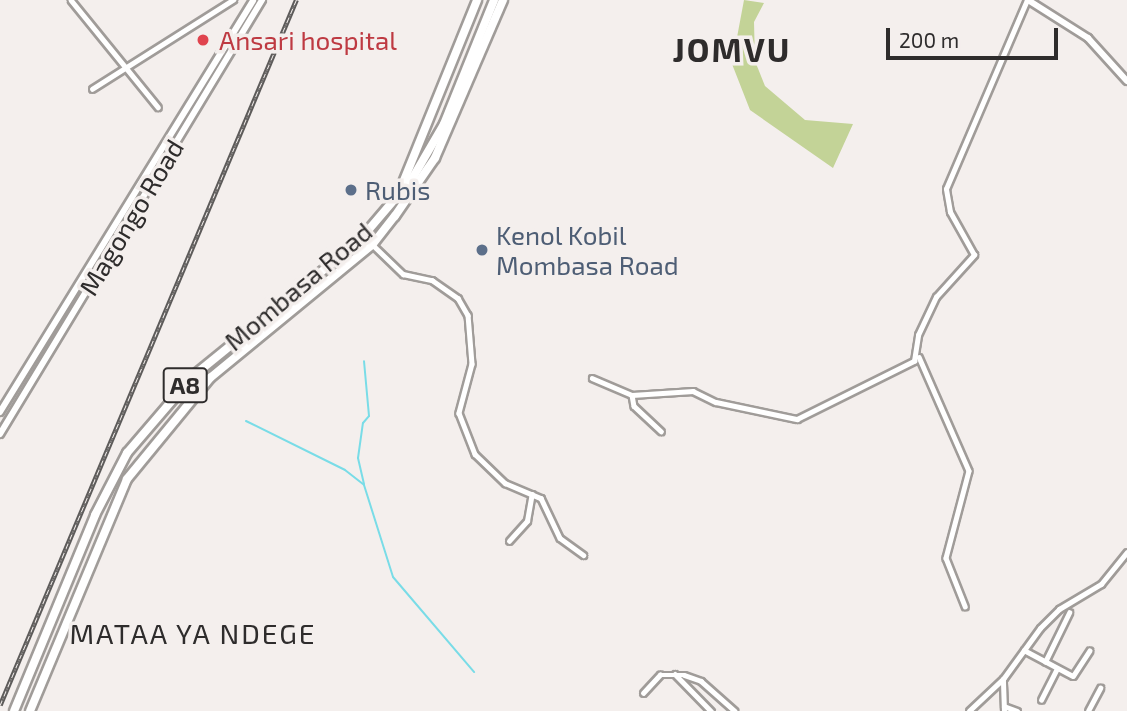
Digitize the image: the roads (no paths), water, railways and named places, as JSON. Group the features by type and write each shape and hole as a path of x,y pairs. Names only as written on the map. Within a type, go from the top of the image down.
{"highway":[{"path":"398,196 477,0"},
{"name":"Mombasa Road","path":"30,711 127,479 210,378 372,245 422,182 450,127 480,47 494,0"},
{"name":"Mombasa Road","path":"14,711 95,515 127,453 193,376 359,241 398,196 438,135 503,0"}],"main road":[{"name":"Magongo Road","path":"0,412 253,0"},
{"name":"Magongo Road","path":"0,434 262,0"},
{"path":"1027,0 1088,37 1127,80"}],"street":[{"path":"71,0 158,107"},
{"path":"92,89 128,69 233,0"},
{"path":"965,606 946,558 970,471 919,357 918,335 936,297 974,255 950,212 946,189 1027,0"},
{"path":"372,245 401,273 432,280 463,306 472,370 460,416 475,454 505,483 543,500 565,543 583,555"},
{"path":"592,378 632,395 693,391 723,404 802,419 919,357"},
{"path":"632,395 634,406 660,430"},
{"path":"509,541 527,522 532,494"},
{"path":"969,711 1003,679 1050,617 1101,584 1127,552"},
{"path":"1045,662 1069,613"},
{"path":"1024,650 1056,669 1076,675 1089,651"},
{"path":"1041,700 1056,669"},
{"path":"674,673 711,711"},
{"path":"643,693 660,676 674,673 696,678 735,711"},
{"path":"1003,679 1004,708 1017,711"},
{"path":"1088,711 1100,688"}],"waterway":[{"path":"364,361 369,416 363,423 358,458 364,484"},
{"path":"246,421 345,470 364,485 393,577 474,672"}],"railway":[{"path":"0,705 296,0"}],"place":[{"name":"Ansari hospital","path":"203,40"},
{"name":"Rubis","path":"351,190"},
{"name":"Kenol Kobil Mombasa Road","path":"482,250"}],"district":[{"name":"JOMVU","path":"732,50"},
{"name":"MATAA YA NDEGE","path":"193,633"}]}
